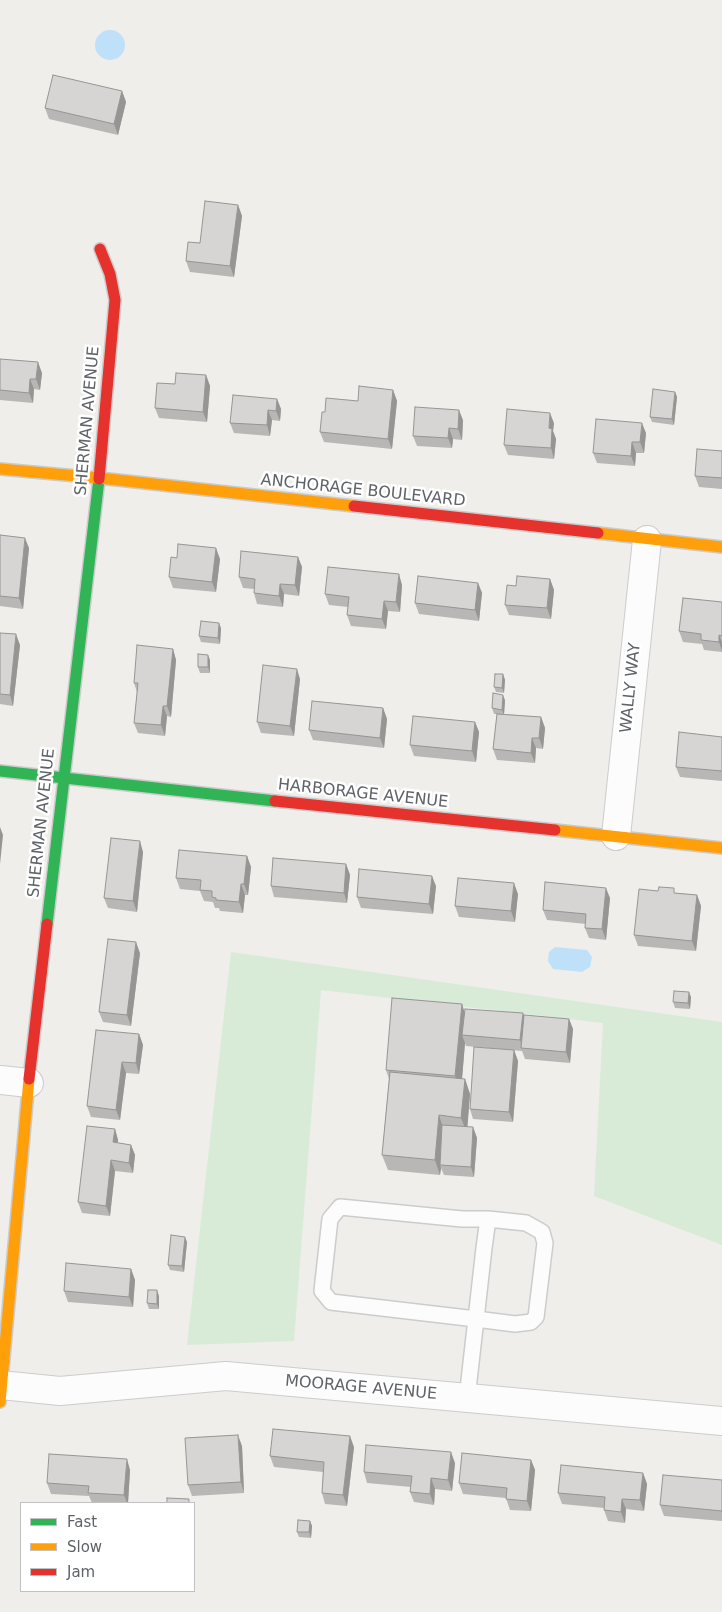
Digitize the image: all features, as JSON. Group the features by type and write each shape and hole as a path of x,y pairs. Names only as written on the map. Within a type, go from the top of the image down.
{"street":[{"name":"SHERMAN AVENUE","path":"1,1391 29,1082 99,478 115,300 110,274 100,250"},
{"name":"ANCHORAGE BOULEVARD","path":"0,469 99,478 722,547"},
{"name":"WALLY WAY","path":"616,836 647,540"},
{"name":"HARBORAGE AVENUE","path":"0,771 722,848"},
{"path":"0,1080 29,1082"},
{"name":"MOORAGE AVENUE","path":"1,1391 60,1391 226,1376 722,1421"}],"lane":[{"path":"340,1207 462,1219 488,1219 526,1223 542,1232 545,1243 536,1317 531,1322 515,1324 332,1302 322,1291 330,1219 340,1207"},
{"path":"467,1398 488,1219"}],"green space":[{"path":"231,952 722,1022 722,1245 594,1196 603,1023 321,990 294,1341 187,1345"}],"water":[{"path":"110,30 116,31 124,39 124,51 116,59 110,60 104,59 96,51 95,45 96,39 104,31"},
{"path":"555,947 587,950 592,957 590,967 582,972 553,969 548,961 549,952"}],"building":[{"path":"53,75 122,91 114,124 45,108"},
{"path":"205,201 238,205 230,266 186,261 188,242 200,243"},
{"path":"0,359 38,362 36,379 30,379 29,393 0,390"},
{"path":"176,373 206,375 203,412 155,408 157,383 175,384"},
{"path":"359,386 393,390 388,439 320,432 322,412 325,412 326,398 358,401"},
{"path":"653,389 675,392 672,419 650,417"},
{"path":"233,395 277,399 276,411 268,410 267,425 230,423"},
{"path":"415,407 459,410 458,429 449,428 448,438 413,436"},
{"path":"507,409 550,413 549,428 552,429 551,448 504,445"},
{"path":"596,419 642,423 640,442 632,442 631,456 593,453"},
{"path":"697,449 722,451 722,478 695,476"},
{"path":"0,535 25,538 19,598 0,596"},
{"path":"178,544 216,548 212,582 169,577 171,557 177,558"},
{"path":"241,551 298,557 295,585 280,584 279,596 254,593 255,579 239,577"},
{"path":"328,567 399,574 396,602 384,601 382,619 347,615 349,597 325,594"},
{"path":"418,576 478,583 475,610 415,603"},
{"path":"517,576 550,579 547,608 505,605 507,585 516,586"},
{"path":"683,598 722,602 722,636 719,635 719,642 701,640 701,634 679,631"},
{"path":"201,621 219,623 218,638 199,636"},
{"path":"0,633 16,634 10,695 0,694"},
{"path":"137,645 173,649 167,706 163,706 161,725 134,723 138,683 134,683"},
{"path":"198,654 208,655 208,667 198,667"},
{"path":"263,665 297,669 290,726 257,722"},
{"path":"495,674 503,674 502,688 494,687"},
{"path":"493,693 503,695 502,710 492,708"},
{"path":"312,701 383,708 380,738 309,730"},
{"path":"497,714 541,717 539,738 532,738 531,753 493,749"},
{"path":"413,716 475,722 472,751 410,745"},
{"path":"679,732 722,737 722,771 676,767"},
{"path":"111,838 140,841 133,901 104,898"},
{"path":"179,850 247,856 244,884 241,884 239,902 216,900 216,898 212,897 212,891 200,890 201,880 176,878"},
{"path":"273,858 346,864 344,893 271,886"},
{"path":"359,869 432,876 429,904 357,897"},
{"path":"458,878 514,883 511,911 455,906"},
{"path":"545,882 606,888 602,929 585,928 586,914 543,910"},
{"path":"659,887 674,888 674,893 697,895 692,941 634,935 639,889 658,891"},
{"path":"108,939 136,942 127,1015 99,1012"},
{"path":"674,991 689,992 688,1003 673,1002"},
{"path":"392,998 462,1004 455,1076 386,1070"},
{"path":"465,1009 523,1013 520,1040 462,1035"},
{"path":"524,1015 569,1019 566,1052 521,1048"},
{"path":"96,1030 139,1034 136,1063 122,1062 116,1110 87,1106"},
{"path":"474,1047 514,1050 509,1112 470,1109"},
{"path":"390,1072 465,1079 461,1118 439,1115 435,1160 382,1155"},
{"path":"442,1125 473,1127 471,1167 440,1165"},
{"path":"87,1126 115,1129 113,1142 131,1145 129,1163 111,1160 106,1206 78,1202"},
{"path":"171,1235 185,1237 182,1266 168,1265"},
{"path":"66,1263 131,1269 129,1297 64,1291"},
{"path":"148,1290 157,1290 157,1304 147,1303"},
{"path":"273,1429 350,1436 343,1495 322,1493 324,1462 270,1456"},
{"path":"238,1435 241,1482 188,1485 185,1438"},
{"path":"366,1445 451,1452 448,1480 431,1478 430,1494 410,1492 412,1476 364,1472"},
{"path":"462,1453 531,1460 527,1501 506,1499 507,1488 459,1483"},
{"path":"49,1454 127,1459 124,1495 88,1493 89,1486 47,1483"},
{"path":"561,1465 643,1473 640,1500 622,1499 621,1512 604,1510 605,1497 558,1493"},
{"path":"663,1475 722,1480 722,1511 660,1505"},
{"path":"167,1498 189,1499 189,1502 167,1502"},
{"path":"298,1520 310,1521 309,1532 297,1532"}],"traffic: fast":[{"path":"47,924 99,479"},
{"path":"0,771 275,801"}],"traffic: slow":[{"path":"0,469 354,506"},
{"path":"598,533 722,547"},
{"path":"555,830 722,848"},
{"path":"0,1402 29,1079"}],"traffic: jam":[{"path":"99,479 115,300 110,274 100,249"},
{"path":"354,506 598,533"},
{"path":"275,801 555,830"},
{"path":"29,1079 47,924"}]}
